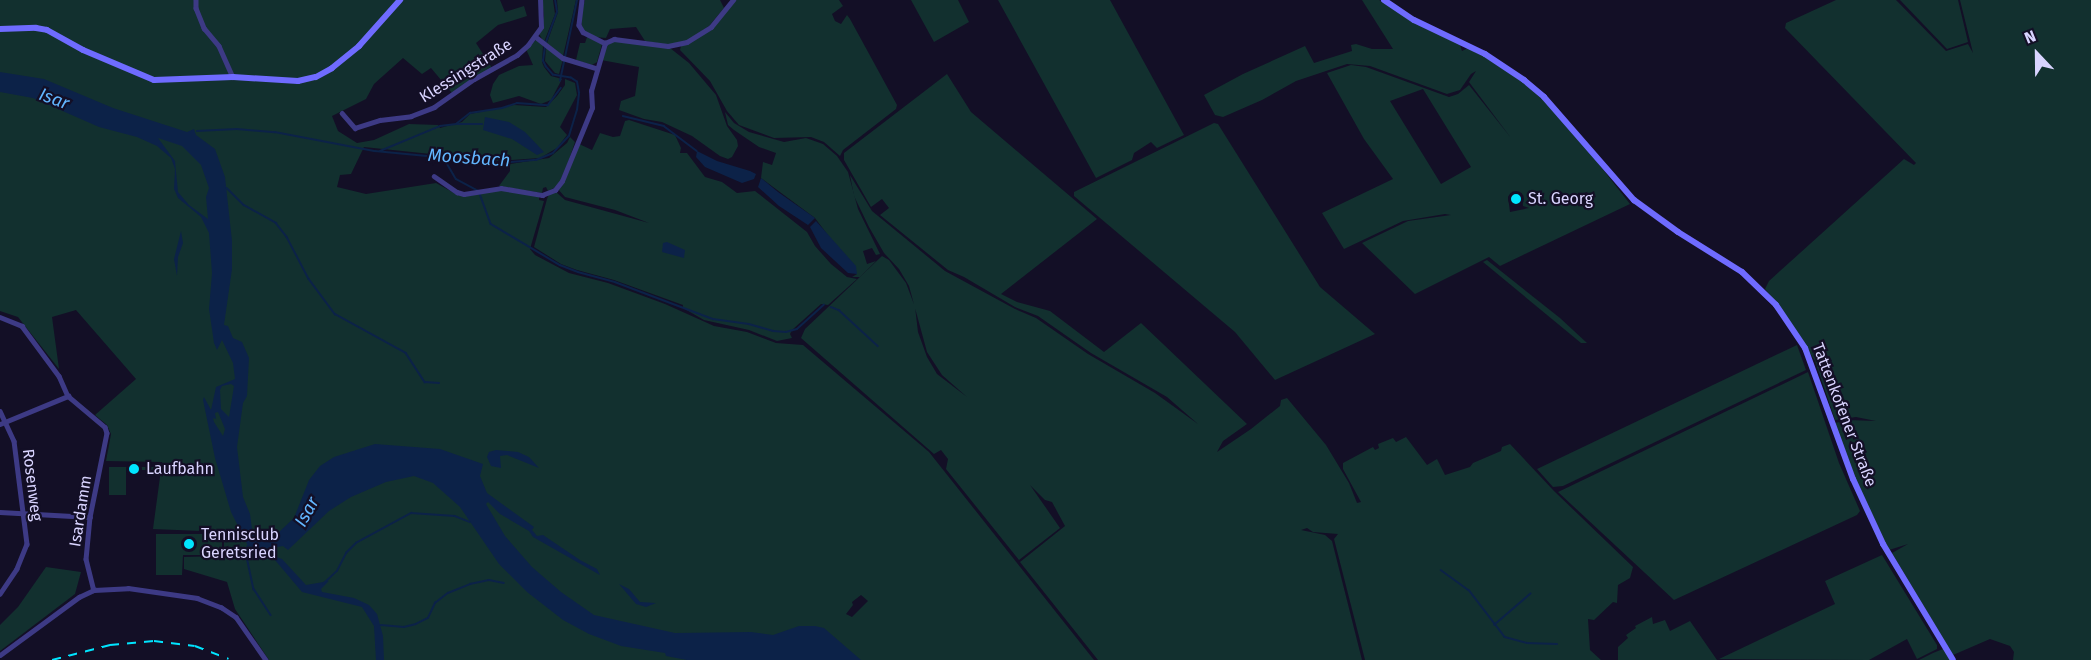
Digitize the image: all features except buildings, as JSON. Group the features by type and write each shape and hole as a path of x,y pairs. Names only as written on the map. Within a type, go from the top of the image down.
{"main road":[{"path":"0,29 46,30 83,50 154,80 233,77 298,81 316,77 359,46 400,0"},
{"name":"Tattenkofener Straße","path":"1384,0 1414,20 1485,54 1524,80 1544,97 1635,200 1678,232 1742,272 1776,305 1805,348 1853,479 1883,544 1953,660"}],"street":[{"path":"196,0 196,8 204,28 219,46 233,77"},
{"path":"540,0 542,14 536,37 565,58 596,68"},
{"path":"582,0 579,25 584,32 605,43"},
{"path":"434,176 457,192 480,193 501,188 543,195 555,190 562,181 592,108 591,91 605,43 614,39 676,46 706,31 733,0"},
{"name":"Klessingstraße","path":"342,113 356,129 429,110 474,79 517,55 536,37"},
{"name":"Isardamm","path":"0,317 22,326 59,376 68,396 105,427 107,433 90,517 86,559 94,590"},
{"path":"3,423 68,396"},
{"name":"Rosenweg","path":"0,411 3,423 14,441 27,544 23,558 0,594"},
{"path":"0,512 39,516 90,517"},
{"path":"25,521 39,516"},
{"path":"0,655 74,600 94,590 128,588 209,602 236,617 266,660"}],"green space":[{"path":"0,0 500,0 505,12 524,6 527,16 498,25 476,43 492,68 452,93 431,68 422,74 403,58 374,84 366,99 332,116 338,131 357,143 374,140 409,124 438,125 440,128 462,122 470,114 514,105 546,107 565,85 565,79 575,83 577,95 560,127 567,135 557,148 540,158 498,161 364,147 351,174 340,175 337,187 366,194 436,183 456,194 469,196 495,189 539,195 539,200 544,201 530,249 535,255 569,273 608,283 665,304 714,326 747,332 776,343 803,345 929,452 1094,660 269,660 235,609 227,582 184,569 184,557 224,556 224,532 153,529 162,462 106,461 111,434 107,425 95,415 136,379 76,310 52,317 59,369 18,317 0,311","holes":["861,595 868,601 852,617 846,614 853,605 852,602"]},
{"path":"542,0 553,0 555,14 544,42 539,34 544,16"},
{"path":"557,0 576,0 563,56 547,43 558,12"},
{"path":"585,0 720,0 724,8 709,26 686,42 670,45 645,41 636,27 610,29 606,38 595,37 583,30 580,17"},
{"path":"735,0 839,0 843,6 832,14 835,21 841,24 847,15 850,19 897,105 896,109 843,150 840,156 824,142 811,137 774,138 739,125 727,111 710,81 680,50 681,46 710,29"},
{"path":"911,0 958,0 969,22 934,42"},
{"path":"998,0 1110,0 1184,135 1157,148 1151,142 1134,153 1132,160 1096,178"},
{"path":"1362,0 1379,0 1460,45 1462,51 1468,48 1485,57 1524,83 1545,102 1630,204 1500,266 1489,257 1415,294 1362,243 1408,221 1451,215 1403,221 1344,249 1322,213 1393,179 1364,139 1327,73 1351,65 1366,67 1449,97 1458,94 1469,85 1511,138 1469,82 1476,71 1471,74 1460,90 1447,94 1370,66 1347,64 1296,81 1262,100 1223,117 1215,115 1204,95 1243,74 1305,46 1314,63 1352,51 1351,45 1356,44 1372,49 1393,49","holes":["1423,89 1471,167 1441,184 1390,101","1513,192 1521,193 1523,206 1529,208 1510,212 1508,197"]},
{"path":"1836,0 1896,0 1946,51 1968,44 1973,53 1960,0 2091,0 2091,660 2013,660 2014,652 2010,646 1990,639 1953,655 1892,553 1908,544 1889,550 1856,480 1835,423 1848,420 1876,421 1856,417 1835,420 1815,361 1786,315 1765,289 1769,281 1904,159 1914,165 1916,163 1785,28 1786,23"},
{"path":"1900,0 1958,0 1968,42 1947,49"},
{"path":"587,37 602,44 597,62 592,65 576,60 580,43 585,43"},
{"path":"536,40 543,46 544,67 551,76 562,79 551,100 541,104 519,96 493,103 490,95 499,75 519,66 533,65 526,49"},
{"path":"614,41 670,48 689,63 716,95 727,126 737,140 738,146 732,157 728,159 720,156 692,136 662,122 644,119 619,110 621,101 635,96 639,67 601,60 607,45"},
{"path":"546,47 563,59 559,74 555,73 545,61"},
{"path":"947,74 971,112 1097,219 1001,294 1017,302 1050,311 1104,352 1141,323 1247,424 1223,441 1217,452 1251,429 1280,406 1281,400 1287,398 1326,445 1349,483 1357,503 1361,502 1343,469 1343,463 1373,447 1375,450 1379,448 1378,444 1393,438 1396,442 1406,437 1427,465 1437,459 1445,475 1470,467 1473,463 1501,451 1502,447 1510,444 1554,491 1633,567 1630,578 1618,585 1617,603 1613,602 1594,620 1588,619 1590,650 1601,660 1365,660 1334,539 1338,534 1313,532 1307,528 1301,530 1325,535 1332,541 1362,660 1098,660 1020,562 1065,526 1052,502 1045,500 1030,485 1060,528 1019,560 946,469 948,459 941,450 934,454 801,338 805,329 882,256 889,260 906,283 914,304 909,286 899,269 884,253 869,227 854,196 850,175 872,211 945,271 1036,318 1088,354 1155,393 1198,424 1167,397 1091,353 1038,316 1015,307 948,270 880,215 889,208 882,199 871,207 844,160 844,153","holes":["915,309 927,352 942,375 967,397 937,374 927,357 918,332"]},
{"path":"725,112 734,123 749,132 784,142 806,138 823,144 837,156 848,172 858,209 880,254 876,255 872,248 863,251 867,264 876,261 860,277 852,277 857,274 815,218 761,178 763,162 772,165 776,153 759,147 734,130 728,125"},
{"path":"629,120 675,135 681,148 680,153 687,153 705,177 722,182 737,193 755,191 807,232 815,246 831,264 847,277 857,279 828,305 821,304 792,330 790,334 792,338 777,341 749,330 704,320 683,308 683,305 561,264 534,247 549,194 556,192 565,200 649,223 615,210 565,197 557,188 577,143 592,150 600,133 613,137 620,136 625,121"},
{"path":"1214,123 1218,124 1320,287 1375,334 1275,380 1235,332 1074,196 1074,192"},
{"path":"570,137 575,142 562,180 556,187 548,191 546,187 543,188 542,193 499,186 510,171 510,164 549,158 567,143"},
{"path":"1487,260 1560,318 1587,343 1581,343 1483,262"},
{"path":"1797,345 1806,370 1563,486 1553,487 1537,469"},
{"path":"1808,372 1839,463 1860,511 1857,515 1674,600 1558,492"},
{"path":"109,467 159,467 159,470 126,470 126,495 109,495"},
{"name":"Tennisclub Geretsried","path":"156,534 222,534 222,555 183,555 182,575 156,575"},
{"path":"1882,555 1937,645 1937,649 1917,659 1907,639 1869,660 1719,659 1835,604 1825,581"},
{"path":"46,567 81,572 75,594 0,651 0,625 18,607"},
{"path":"1652,617 1653,624 1665,620 1670,631 1690,621 1717,660 1618,660 1618,647 1628,638 1626,635 1636,628 1635,626"},
{"path":"1943,649 1951,660 1919,660 1933,653"}],"water":[{"name":"Isar","path":"0,72 44,79 113,108 187,132 194,129 196,135 215,149 225,177 232,241 232,269 224,325 228,326 233,338 242,342 249,358 247,396 243,403 237,447 243,497 250,514 252,529 257,534 279,532 294,518 309,480 320,466 334,457 375,444 440,449 483,464 480,476 487,493 534,527 532,530 537,536 543,535 597,569 600,575 533,537 529,531 500,514 488,502 486,504 505,536 532,567 561,592 594,615 675,633 751,632 773,635 799,626 815,626 824,628 861,660 687,660 666,656 665,653 621,646 589,634 563,620 527,592 499,564 460,507 433,483 414,476 386,482 351,497 329,511 288,550 283,546 264,549 265,553 282,559 306,585 329,581 321,589 322,592 354,598 369,605 377,614 383,636 384,660 376,660 374,626 362,607 302,592 275,560 263,555 261,549 248,546 231,512 215,458 203,400 204,397 211,410 216,387 235,379 233,363 222,340 217,350 214,343 209,309 212,273 209,233 201,217 178,198 174,189 175,169 171,158 157,146 137,137 99,127 33,98 0,92","holes":["158,138 182,146 201,165 209,188 206,197 208,219 189,205 178,192 175,161","231,384 234,386 229,417 221,409 220,390 222,386","218,412 225,429 223,436 214,422 215,413"]},
{"path":"485,117 509,122 525,132 544,152 537,155 512,139 483,130"},
{"path":"697,151 717,161 750,171 756,174 754,179 742,183 705,167 696,157"},
{"path":"761,178 815,218 808,225 779,206 758,187"},
{"path":"816,221 856,266 857,274 848,273 821,248 810,227"},
{"path":"181,231 183,243 178,257 177,276 174,259"},
{"path":"667,242 685,250 684,258 662,252 663,243"},
{"path":"496,450 518,452 529,457 539,468 507,455 500,456 501,468 491,466 487,457 489,452"},
{"path":"619,584 629,589 640,602 656,603 646,607 636,604"}],"waterway":[{"name":"Moosbach","path":"546,42 557,12 555,0"},
{"path":"560,81 577,0"},
{"name":"Moosbach","path":"197,131 237,129 275,132 375,151 499,163 536,160 553,153 569,136 577,110 579,93 577,82 571,78 553,75 546,67 543,61 545,47"},
{"name":"Moosbach","path":"380,151 440,126 456,124 470,113 517,103 548,105 561,88"},
{"path":"623,116 664,126 697,151"},
{"path":"456,124 482,124"},
{"path":"444,158 456,179 479,191 491,224 560,265 578,272 615,282 713,319 749,324 773,331 786,332 797,329 824,305"},
{"path":"227,188 244,205 276,223 287,237 309,279 335,314 406,353 425,382 439,383"},
{"path":"831,307 839,310 878,346"},
{"path":"323,584 337,571 346,553 356,543 411,513 455,516 470,522"},
{"path":"248,546 247,557 254,589 271,615"},
{"path":"1441,570 1469,590 1505,637 1527,643 1557,644"},
{"path":"381,625 404,627 416,624 428,618 435,603 448,593 470,584 489,580 504,583"},
{"path":"1494,625 1530,594"}],"railway":[{"path":"52,660 110,645 154,641 195,646 229,659"}],"place":[{"name":"St. Georg","path":"1516,199"},
{"name":"Laufbahn","path":"134,469"},
{"name":"Tennisclub Geretsried","path":"189,544"}]}
